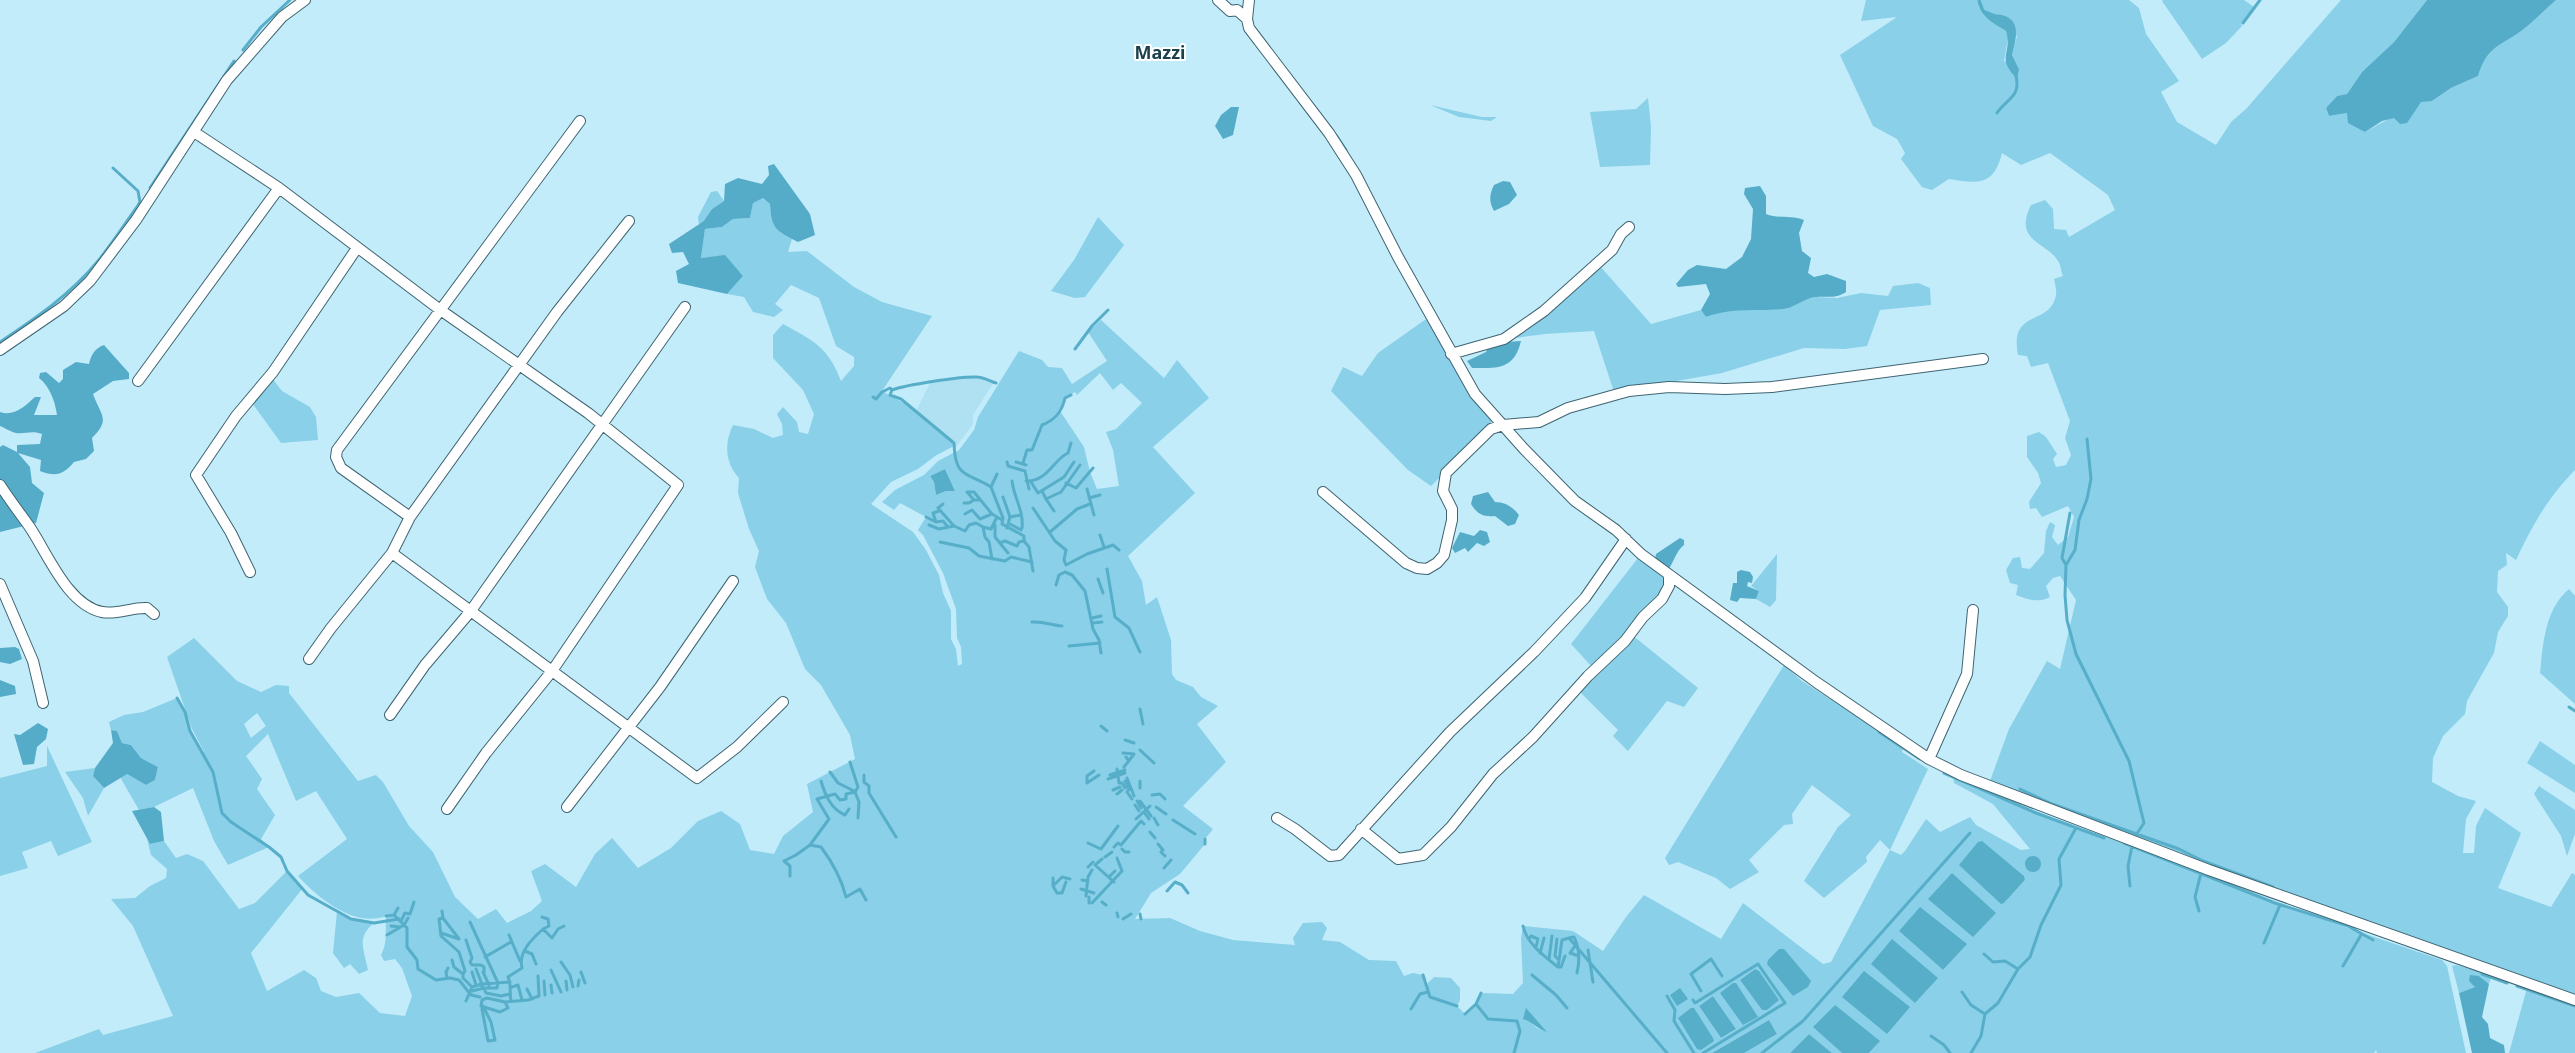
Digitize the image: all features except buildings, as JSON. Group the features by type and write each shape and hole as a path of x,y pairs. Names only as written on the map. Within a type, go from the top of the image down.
{"street":[{"path":"0,350 64,306 90,281 136,220 227,80 282,17 305,0"},
{"path":"1219,0 1230,11 1236,10 1247,20"},
{"path":"1249,0 1247,20 1251,31 1329,133 1356,175 1451,354 1475,394 1574,501 1616,530 1640,554 1785,661 1930,759 1969,778 2209,870 2575,1000"},
{"path":"410,517 341,468 336,457 337,450 439,309 580,121"},
{"path":"194,132 279,188 439,309 604,425 678,485 552,672 486,753 447,809"},
{"path":"138,381 279,188"},
{"path":"309,659 331,628 392,554 410,517 557,312 629,221"},
{"path":"1451,354 1504,339 1544,312 1612,250 1621,234 1629,227"},
{"path":"250,572 231,533 196,475 236,416 273,372 357,248"},
{"path":"390,715 425,665 470,612 686,307"},
{"path":"1323,492 1406,563 1417,568 1427,569 1437,563 1444,555 1451,530 1452,509 1443,491 1446,473 1491,429 1503,425 1539,422 1568,408 1629,392 1669,387 1725,389 1772,387 1983,359"},
{"path":"0,485 30,527 61,579 76,597 101,612 115,613 147,608 154,614"},
{"path":"1277,818 1295,829 1330,856 1339,856 1450,732 1534,652 1585,598 1626,539"},
{"path":"392,554 698,778 737,748 783,702"},
{"path":"1362,829 1398,859 1423,855 1451,827 1493,774 1533,737 1588,676 1624,641 1643,617 1662,599 1669,586 1669,575"},
{"path":"567,807 630,728 733,581"},
{"path":"0,584 32,661 43,703"},
{"path":"1930,759 1967,674 1973,610"}],"shaded area":[{"path":"1866,0 1977,0 1984,15 1991,22 2006,31 2008,38 2004,61 2019,69 2012,55 2017,36 1994,16 1983,11 1979,0 2129,0 2139,8 2146,34 2179,81 2161,92 2177,122 2216,145 2231,122 2246,109 2341,0 2427,0 2394,42 2362,72 2347,94 2337,96 2326,108 2329,116 2347,113 2365,132 2421,101 2432,101 2451,88 2478,76 2488,55 2497,46 2522,30 2556,0 2575,0 2575,470 2556,491 2541,512 2516,560 2506,553 2507,565 2498,571 2497,592 2508,607 2508,616 2498,632 2494,653 2467,701 2465,714 2443,736 2433,758 2432,782 2458,796 2476,801 2466,819 2463,853 2474,853 2476,826 2485,808 2521,833 2498,888 2551,907 2572,873 2575,875 2575,994 2248,881 1990,781 2009,729 2047,661 2060,669 2076,600 2060,576 2053,578 2046,586 2050,597 2046,599 2033,600 2016,595 2018,585 2010,583 2006,570 2013,558 2020,557 2022,568 2030,569 2044,553 2046,531 2050,522 2055,525 2052,537 2058,545 2068,537 2074,517 2068,506 2042,517 2036,508 2030,509 2029,502 2041,483 2038,473 2027,457 2027,436 2039,432 2046,437 2057,454 2053,459 2056,467 2066,465 2071,455 2065,438 2070,421 2048,363 2031,367 2027,356 2018,355 2017,340 2019,330 2024,324 2046,311 2052,305 2056,293 2054,279 2063,276 2059,263 2053,254 2028,234 2026,217 2031,205 2045,200 2053,209 2054,229 2066,230 2069,237 2115,210 2108,195 2050,153 2021,165 2002,153 1999,164 1994,172 1983,180 1968,182 1949,179 1932,190 1922,187 1901,159 1905,153 1897,139 1873,126 1840,55 1897,17 1861,21"},
{"path":"1977,0 1986,12 2005,16 2014,23 2016,33 2012,55 2019,69 2017,79 2007,65 2008,39 2006,31 1991,22 1984,15"},
{"path":"2163,0 2244,0 2254,7 2241,24 2242,26 2226,43 2202,59"},
{"path":"2427,0 2556,0 2522,30 2497,46 2488,55 2478,76 2451,88 2432,101 2421,102 2407,123 2400,124 2394,118 2382,121 2365,132 2348,123 2347,113 2329,116 2326,108 2337,96 2347,94 2362,72 2394,42"},
{"path":"1648,98 1651,127 1650,165 1600,167 1590,112 1636,109"},
{"path":"1430,105 1482,117 1497,117 1491,121 1459,117"},
{"path":"1231,107 1239,107 1233,135 1223,139 1215,126 1221,115"},
{"path":"774,164 810,214 815,235 798,242 784,235 773,224 770,204 763,198 753,203 750,218 733,219 722,227 705,229 701,258 725,255 743,276 727,294 678,283 676,271 689,264 683,252 672,253 669,244 704,221 712,209 724,201 725,184 738,178 762,184 769,175 768,166"},
{"path":"1503,181 1510,182 1517,195 1509,204 1494,211 1490,201 1491,192 1494,185"},
{"path":"1760,186 1766,196 1766,214 1804,220 1799,233 1802,251 1811,258 1808,273 1814,277 1827,274 1846,281 1846,292 1835,296 1812,298 1784,309 1726,312 1706,317 1701,310 1710,294 1706,284 1678,287 1676,284 1688,270 1697,265 1726,269 1742,257 1751,239 1753,209 1744,194 1745,188"},
{"path":"717,191 724,201 712,209 700,234 698,217 711,192"},
{"path":"763,198 770,204 774,226 781,233 792,239 788,252 807,251 854,287 882,302 932,316 882,391 914,409 950,439 954,446 935,456 918,469 891,482 871,504 913,532 926,550 939,575 943,593 951,611 951,639 956,649 958,666 962,664 961,647 957,638 956,609 943,573 923,535 918,530 926,517 900,503 894,510 882,502 895,490 924,475 938,461 959,450 974,430 978,417 1019,351 1042,360 1048,367 1062,368 1072,384 1107,361 1088,332 1101,320 1164,378 1177,360 1209,398 1153,447 1195,493 1128,556 1142,581 1146,605 1157,597 1171,640 1172,674 1176,680 1193,687 1201,697 1218,706 1197,724 1226,762 1183,806 1213,829 1205,839 1205,844 1180,874 1151,893 1135,919 1170,918 1200,931 1233,940 1295,945 1293,938 1303,923 1322,922 1327,928 1322,940 1340,942 1369,960 1396,961 1404,976 1413,973 1423,975 1426,985 1434,977 1451,978 1460,988 1460,1000 1457,1006 1465,1014 1476,1004 1481,993 1513,994 1523,983 1521,938 1523,926 1573,931 1603,951 1626,917 1644,895 1721,939 1743,903 1823,964 1831,962 1890,850 1901,855 1926,819 1940,832 1970,817 1976,825 2021,850 2030,849 1993,804 1954,783 1953,776 2076,828 2114,839 2280,905 2442,960 2447,966 2466,1053 2377,1053 2376,1050 2374,1053 1869,1053 1879,1042 1814,1027 1842,1053 1832,1053 1809,1034 1790,1053 1744,1053 1777,1034 1769,1020 1712,1053 35,1053 99,1029 103,1035 173,1016 133,926 111,899 135,898 150,886 166,878 167,869 151,855 147,839 150,844 164,841 176,858 187,854 203,861 239,909 255,903 287,871 303,888 251,953 267,991 304,970 316,978 321,991 336,997 359,993 380,1013 405,1016 412,996 402,968 395,959 384,961 381,955 385,941 386,916 374,919 362,918 338,909 306,885 298,876 347,839 316,791 296,801 268,734 246,756 262,779 257,789 275,815 261,839 269,847 228,865 214,841 193,788 154,807 139,810 120,777 127,774 146,785 155,780 158,767 141,758 131,745 122,743 117,731 111,730 109,722 124,715 143,712 177,698 198,747 202,754 204,752 192,729 167,657 194,638 237,681 261,692 276,685 289,686 289,693 358,781 376,775 383,782 409,826 433,852 455,897 478,919 496,909 507,923 531,911 542,901 531,871 545,864 576,887 595,854 612,838 638,868 671,848 698,821 721,811 740,824 750,850 774,854 783,836 813,812 807,784 855,759 850,735 821,685 805,669 786,623 767,599 755,567 759,551 749,529 738,493 739,478 731,466 727,446 733,425 754,429 773,438 783,435 782,424 777,414 783,407 797,422 799,432 808,434 814,414 803,390 773,358 773,335 783,324 819,346 831,360 841,381 854,366 854,357 836,346 819,298 791,285 775,304 783,310 774,317 753,312 744,297 727,294 743,276 725,256 701,258 705,229 722,227 733,219 750,218 753,202","holes":["1100,373 1113,390 1121,383 1142,403 1116,429 1106,432 1113,450 1119,486 1097,489 1090,472 1084,447 1060,411 1065,398 1075,392 1077,395","945,469 955,491 946,491 936,495 934,482 930,476","257,713 266,726 251,738 244,724","1979,842 1982,842 2024,876 2025,880 2004,903 2001,903 1960,865","1899,931 1966,944 1943,970","1755,969 1762,1010 1740,980","1713,996 1736,1029 1721,1038 1699,1006","1526,1009 1546,1031 1535,1026"]},
{"path":"1098,217 1124,245 1085,297 1075,298 1051,291 1074,260"},
{"path":"1600,266 1651,324 1701,310 1706,317 1727,310 1786,309 1795,303 1816,297 1837,298 1861,293 1888,296 1893,286 1918,283 1930,288 1931,305 1880,310 1867,346 1845,349 1804,348 1722,373 1614,392 1594,331 1545,334 1508,339 1554,309"},
{"path":"1426,319 1491,420 1491,426 1431,486 1408,470 1331,391 1343,367 1362,376 1378,353"},
{"path":"1521,341 1514,357 1504,365 1490,368 1472,368 1467,361 1486,352 1489,346"},
{"path":"104,345 129,373 129,379 113,381 93,394 103,417 103,422 98,432 92,438 94,451 86,459 74,462 59,474 40,471 41,460 18,453 30,467 32,483 44,493 36,523 0,532 0,447 3,445 17,452 17,445 40,444 42,434 35,432 16,433 0,426 0,412 15,412 35,397 41,397 34,415 57,415 51,395 39,378 40,373 46,372 59,383 63,379 63,370 76,362 89,364 94,352"},
{"path":"979,377 994,382 973,415 973,424 954,450 954,443 916,411 930,383"},
{"path":"272,378 282,391 310,407 316,417 318,440 281,443 252,403"},
{"path":"945,469 955,491 946,491 936,495 934,482 930,476"},
{"path":"1488,492 1495,502 1505,504 1517,512 1519,515 1515,524 1508,526 1495,516 1481,514 1471,504 1473,496"},
{"path":"1480,530 1487,532 1490,542 1484,546 1477,543 1468,552 1465,548 1455,553 1452,548 1460,532 1474,536"},
{"path":"1680,538 1684,540 1684,545 1679,550 1668,570 1655,559 1656,554"},
{"path":"1777,554 1776,600 1770,607 1756,599 1759,591 1751,586"},
{"path":"1638,558 1665,577 1664,587 1649,611 1637,625 1593,668 1571,644"},
{"path":"1741,570 1750,572 1753,577 1752,583 1748,582 1747,586 1759,591 1756,599 1740,598 1737,602 1730,600 1733,583 1737,583 1737,572"},
{"path":"2569,589 2575,596 2575,704 2540,673 2544,639 2550,617 2561,597"},
{"path":"1632,635 1698,688 1684,707 1667,701 1628,751 1613,736 1618,730 1580,692"},
{"path":"15,647 19,649 22,659 10,664 0,662 0,648"},
{"path":"1784,665 1802,681 1903,746 1902,752 1928,769 1890,850 1880,840 1866,857 1867,862 1824,898 1804,881 1838,827 1851,815 1812,785 1792,814 1793,824 1784,825 1749,860 1759,872 1730,889 1716,878 1678,862 1669,865 1665,858"},
{"path":"0,680 15,686 16,694 0,697"},
{"path":"38,723 48,729 46,739 37,747 34,764 23,765 14,734 20,735"},
{"path":"111,730 117,731 122,743 131,745 141,758 158,767 155,780 146,785 127,774 104,788 93,776 95,768 113,743"},
{"path":"2540,741 2575,765 2575,793 2527,763"},
{"path":"47,746 92,842 58,856 51,841 22,852 28,868 0,876 0,778 47,766"},
{"path":"95,768 93,776 104,788 88,816 83,798 65,772"},
{"path":"2539,786 2575,810 2575,834 2567,856 2561,836 2534,794"},
{"path":"154,807 161,812 164,841 150,844 132,811"},
{"path":"1982,841 2024,876 2025,880 2001,904 1959,865 1978,842"},
{"path":"2033,856 2041,864 2033,872 2025,864"},
{"path":"1952,873 1996,913 1973,937 1928,899"},
{"path":"1920,907 1967,944 1943,970 1899,931"},
{"path":"337,911 351,919 374,923 368,928 363,939 363,950 368,970 359,974 350,964 344,968 333,953"},
{"path":"1892,939 1938,978 1915,1003 1871,964"},
{"path":"1779,949 1784,949 1811,981 1808,987 1793,996 1767,964 1768,960"},
{"path":"2456,965 2492,975 2489,984 2479,976 2475,987 2459,993 2452,966"},
{"path":"1755,969 1759,971 1779,1000 1767,1010 1762,1010 1740,980"},
{"path":"1864,971 1910,1007 1887,1034 1842,997"},
{"path":"2470,975 2479,976 2489,984 2482,1017 2488,1024 2490,1038 2504,1045 2505,1053 2472,1053 2459,993 2475,987 2469,981"},
{"path":"1733,983 1736,983 1758,1017 1743,1025 1720,993"},
{"path":"1680,988 1688,999 1677,1006 1670,995"},
{"path":"2527,988 2575,1002 2575,1053 2509,1053"},
{"path":"1713,996 1736,1029 1721,1038 1699,1006"},
{"path":"1835,1005 1880,1041 1869,1053 1842,1053 1813,1027"},
{"path":"1526,1008 1547,1032 1523,1019"},
{"path":"1691,1008 1694,1008 1714,1041 1701,1050 1697,1049 1678,1018"},
{"path":"1769,1020 1777,1034 1744,1053 1712,1053"},
{"path":"1809,1034 1832,1053 1790,1053"}],"waterway":[{"path":"243,50 261,27 290,0"},
{"path":"1979,0 1983,11 1995,16"},
{"path":"2243,23 2260,0"},
{"path":"150,188 234,61"},
{"path":"1997,113 2015,93 2017,89 2016,76"},
{"path":"1336,135 1346,150"},
{"path":"0,342 40,315 88,273 137,207 140,202 138,191 113,168"},
{"path":"1075,349 1092,326 1108,310"},
{"path":"892,390 921,383 970,377 982,378 996,383"},
{"path":"873,397 876,399 882,392 890,388 892,390 890,395 901,399 954,443 955,455 960,469 969,476 991,487 1003,518 1002,524 1024,536 1024,541 1029,547 1033,571"},
{"path":"1023,463 1027,450 1032,450 1042,425 1051,421 1057,415 1065,398 1071,395"},
{"path":"2087,439 2091,479 2087,499 2079,520 2075,550 2066,565 2065,595 2067,620 2076,654 2129,761 2144,823 2136,835"},
{"path":"1026,481 1039,478 1045,474 1058,460 1068,453 1071,443"},
{"path":"1007,462 1008,466 1025,471 1029,489"},
{"path":"1016,462 1026,465"},
{"path":"1031,482 1038,493 1064,477 1074,462"},
{"path":"1042,491 1046,499 1061,492 1080,465"},
{"path":"1066,483 1076,488 1093,468"},
{"path":"991,487 997,474"},
{"path":"1012,481 1022,516 1022,528"},
{"path":"1087,489 1094,515"},
{"path":"967,492 974,492 992,514 1002,520"},
{"path":"967,492 974,500 980,500"},
{"path":"1089,498 1100,495"},
{"path":"1003,497 1010,517 1007,528"},
{"path":"1046,499 1054,511"},
{"path":"964,503 974,500"},
{"path":"943,504 938,508 954,526"},
{"path":"1050,532 1077,509 1090,504"},
{"path":"1033,508 1055,541 1066,550 1064,560 1066,565 1087,554 1113,545 1119,550"},
{"path":"965,514 972,510 980,519 992,514"},
{"path":"936,522 933,513 939,511"},
{"path":"2066,565 2062,558 2070,513"},
{"path":"1010,517 1021,515"},
{"path":"926,517 936,522 943,521 948,527"},
{"path":"983,527 991,529 997,517"},
{"path":"929,525 939,529 954,526 965,531 969,525 976,523 983,527 985,537 989,542 992,559"},
{"path":"1010,524 1021,530"},
{"path":"995,525 995,537 1008,553"},
{"path":"1100,535 1104,547"},
{"path":"1000,543 1005,541 1017,546 1019,542 1024,541"},
{"path":"940,542 969,548 979,556 1005,561 1011,557 1032,562"},
{"path":"1107,569 1115,617 1129,628 1140,652"},
{"path":"1056,585 1059,575 1065,572 1072,575 1085,591 1093,629 1099,640 1101,653"},
{"path":"1098,579 1103,593"},
{"path":"1092,618 1101,616"},
{"path":"1032,622 1062,626"},
{"path":"1093,623 1102,622"},
{"path":"1069,646 1100,643"},
{"path":"177,698 185,712 190,731 213,772 222,813 231,822 281,857 287,871 308,895 351,919 374,923 399,919"},
{"path":"2569,707 2575,711"},
{"path":"1140,709 1143,724"},
{"path":"1101,726 1107,731"},
{"path":"1879,732 1920,759"},
{"path":"1125,740 1134,743"},
{"path":"1140,750 1154,763"},
{"path":"1123,753 1134,754 1124,767"},
{"path":"1126,757 1129,761"},
{"path":"850,762 858,787 855,792 859,802 858,818"},
{"path":"1117,769 1119,783 1122,783 1125,788"},
{"path":"1110,775 1125,770"},
{"path":"1094,771 1087,776 1087,783 1099,775"},
{"path":"830,772 838,783 854,791"},
{"path":"1108,779 1125,773"},
{"path":"1944,773 2036,813 2104,838"},
{"path":"864,775 864,782 869,786 869,793 896,837"},
{"path":"1127,778 1134,796"},
{"path":"821,781 832,805 845,815 849,809"},
{"path":"1125,781 1129,789 1127,792 1132,799"},
{"path":"1140,781 1140,788"},
{"path":"1113,790 1120,787"},
{"path":"2020,789 2052,804 2179,849 2203,861 2273,887"},
{"path":"1117,794 1122,790"},
{"path":"855,792 846,794 846,799 840,800 835,794 817,799 829,819 810,845 821,847 833,865 846,897 860,889 866,900"},
{"path":"1152,795 1160,794 1165,799"},
{"path":"1137,801 1141,808"},
{"path":"1140,801 1151,816"},
{"path":"1135,805 1139,811"},
{"path":"1136,819 1150,806"},
{"path":"1156,807 1166,814"},
{"path":"1144,812 1149,819"},
{"path":"1154,818 1158,825"},
{"path":"1173,820 1195,834"},
{"path":"1114,847 1118,843 1121,845 1141,821 1144,824"},
{"path":"1088,843 1101,849 1118,826"},
{"path":"1971,1053 1981,1036 1985,1014 1998,1003 2018,969 2030,957 2041,925 2061,885 2059,859 2076,828"},
{"path":"1150,832 1155,838"},
{"path":"1762,1053 1803,1021 1970,833"},
{"path":"1205,839 1205,844"},
{"path":"2124,843 2275,903 2348,926 2373,940"},
{"path":"1158,844 1165,856"},
{"path":"790,876 790,866 784,861 810,845"},
{"path":"2130,886 2128,866 2132,846"},
{"path":"1122,849 1125,852 1129,852"},
{"path":"1105,857 1112,852"},
{"path":"1092,903 1122,871 1117,858"},
{"path":"1102,859 1095,865 1114,882"},
{"path":"1164,868 1171,860"},
{"path":"1088,867 1093,862"},
{"path":"1086,896 1088,877 1092,870"},
{"path":"1109,877 1115,871"},
{"path":"2199,911 2195,897 2201,873"},
{"path":"1054,885 1062,877 1070,879"},
{"path":"1053,878 1053,886 1057,893 1062,893 1066,882"},
{"path":"1082,880 1088,881"},
{"path":"1167,891 1175,882 1182,885 1188,893"},
{"path":"1081,889 1094,893"},
{"path":"1089,897 1089,903"},
{"path":"401,921 405,913 410,914 414,902"},
{"path":"1102,902 1106,905"},
{"path":"2264,943 2280,905"},
{"path":"394,915 398,908"},
{"path":"442,911 443,918 439,919 441,936 459,952 465,971 463,978 472,987"},
{"path":"1117,913 1118,917"},
{"path":"1123,919 1131,914"},
{"path":"1140,914 1141,919"},
{"path":"386,916 394,915 407,928 407,947 417,960 418,969 436,980 450,978 459,980 471,995 480,997"},
{"path":"542,917 548,919 549,926 543,929"},
{"path":"387,935 404,925 408,918"},
{"path":"441,933 459,939 443,918"},
{"path":"470,922 498,983 497,988 484,988 480,984"},
{"path":"391,926 400,927"},
{"path":"511,1001 508,977 522,968 522,957 527,946 543,929 552,938 558,929 564,926"},
{"path":"1523,926 1532,944 1558,967 1561,967 1565,956"},
{"path":"509,935 520,961"},
{"path":"2343,966 2361,935"},
{"path":"1529,939 1531,936 1538,939 1536,947"},
{"path":"1549,959 1552,936"},
{"path":"1569,938 1574,937 1578,950 1577,973"},
{"path":"1540,953 1544,938"},
{"path":"1558,967 1562,940 1569,938 1667,1053"},
{"path":"1557,939 1555,956 1559,960"},
{"path":"466,940 472,958 470,962 472,965 484,967 484,973"},
{"path":"485,957 511,942"},
{"path":"1575,946 1570,953 1579,956"},
{"path":"1588,950 1593,982"},
{"path":"525,951 532,954 536,964"},
{"path":"1984,954 1993,962 2005,961 2018,969"},
{"path":"1701,991 1691,974 1711,959 1722,976"},
{"path":"452,960 454,967 463,974"},
{"path":"561,962 570,975 573,987"},
{"path":"1693,1000 1695,1003 1758,964 1785,1003 1703,1053"},
{"path":"447,978 446,972 448,968"},
{"path":"476,969 482,984"},
{"path":"551,970 561,992"},
{"path":"472,972 476,985"},
{"path":"483,972 489,985"},
{"path":"581,972 585,983"},
{"path":"2482,974 2507,983"},
{"path":"1423,975 1430,997 1457,1006"},
{"path":"1532,975 1556,995 1567,1008"},
{"path":"481,1006 500,1012 508,1008 505,1002 528,1000 539,996 538,976"},
{"path":"578,986 579,980"},
{"path":"544,981 545,995"},
{"path":"566,981 567,990"},
{"path":"466,1001 472,987 482,984 510,982"},
{"path":"512,987 518,985 522,1000"},
{"path":"551,985 552,993"},
{"path":"2517,986 2575,1006"},
{"path":"472,991 484,988 486,993 501,996 510,994"},
{"path":"527,989 532,999"},
{"path":"1411,1009 1420,994 1428,992"},
{"path":"1962,992 1971,1005 1985,1014"},
{"path":"1465,1014 1476,1004 1481,993"},
{"path":"1667,996 1675,1010 1674,1021 1694,1053"},
{"path":"481,1006 482,1000 487,998 505,1002"},
{"path":"1476,1004 1488,1019 1517,1021 1520,1031 1514,1053"},
{"path":"482,1009 488,1041 495,1040 491,1022 483,1006"},
{"path":"1931,1036 1944,1045 1950,1053"}],"district":[{"name":"Mazzi","path":"1160,52"}]}
